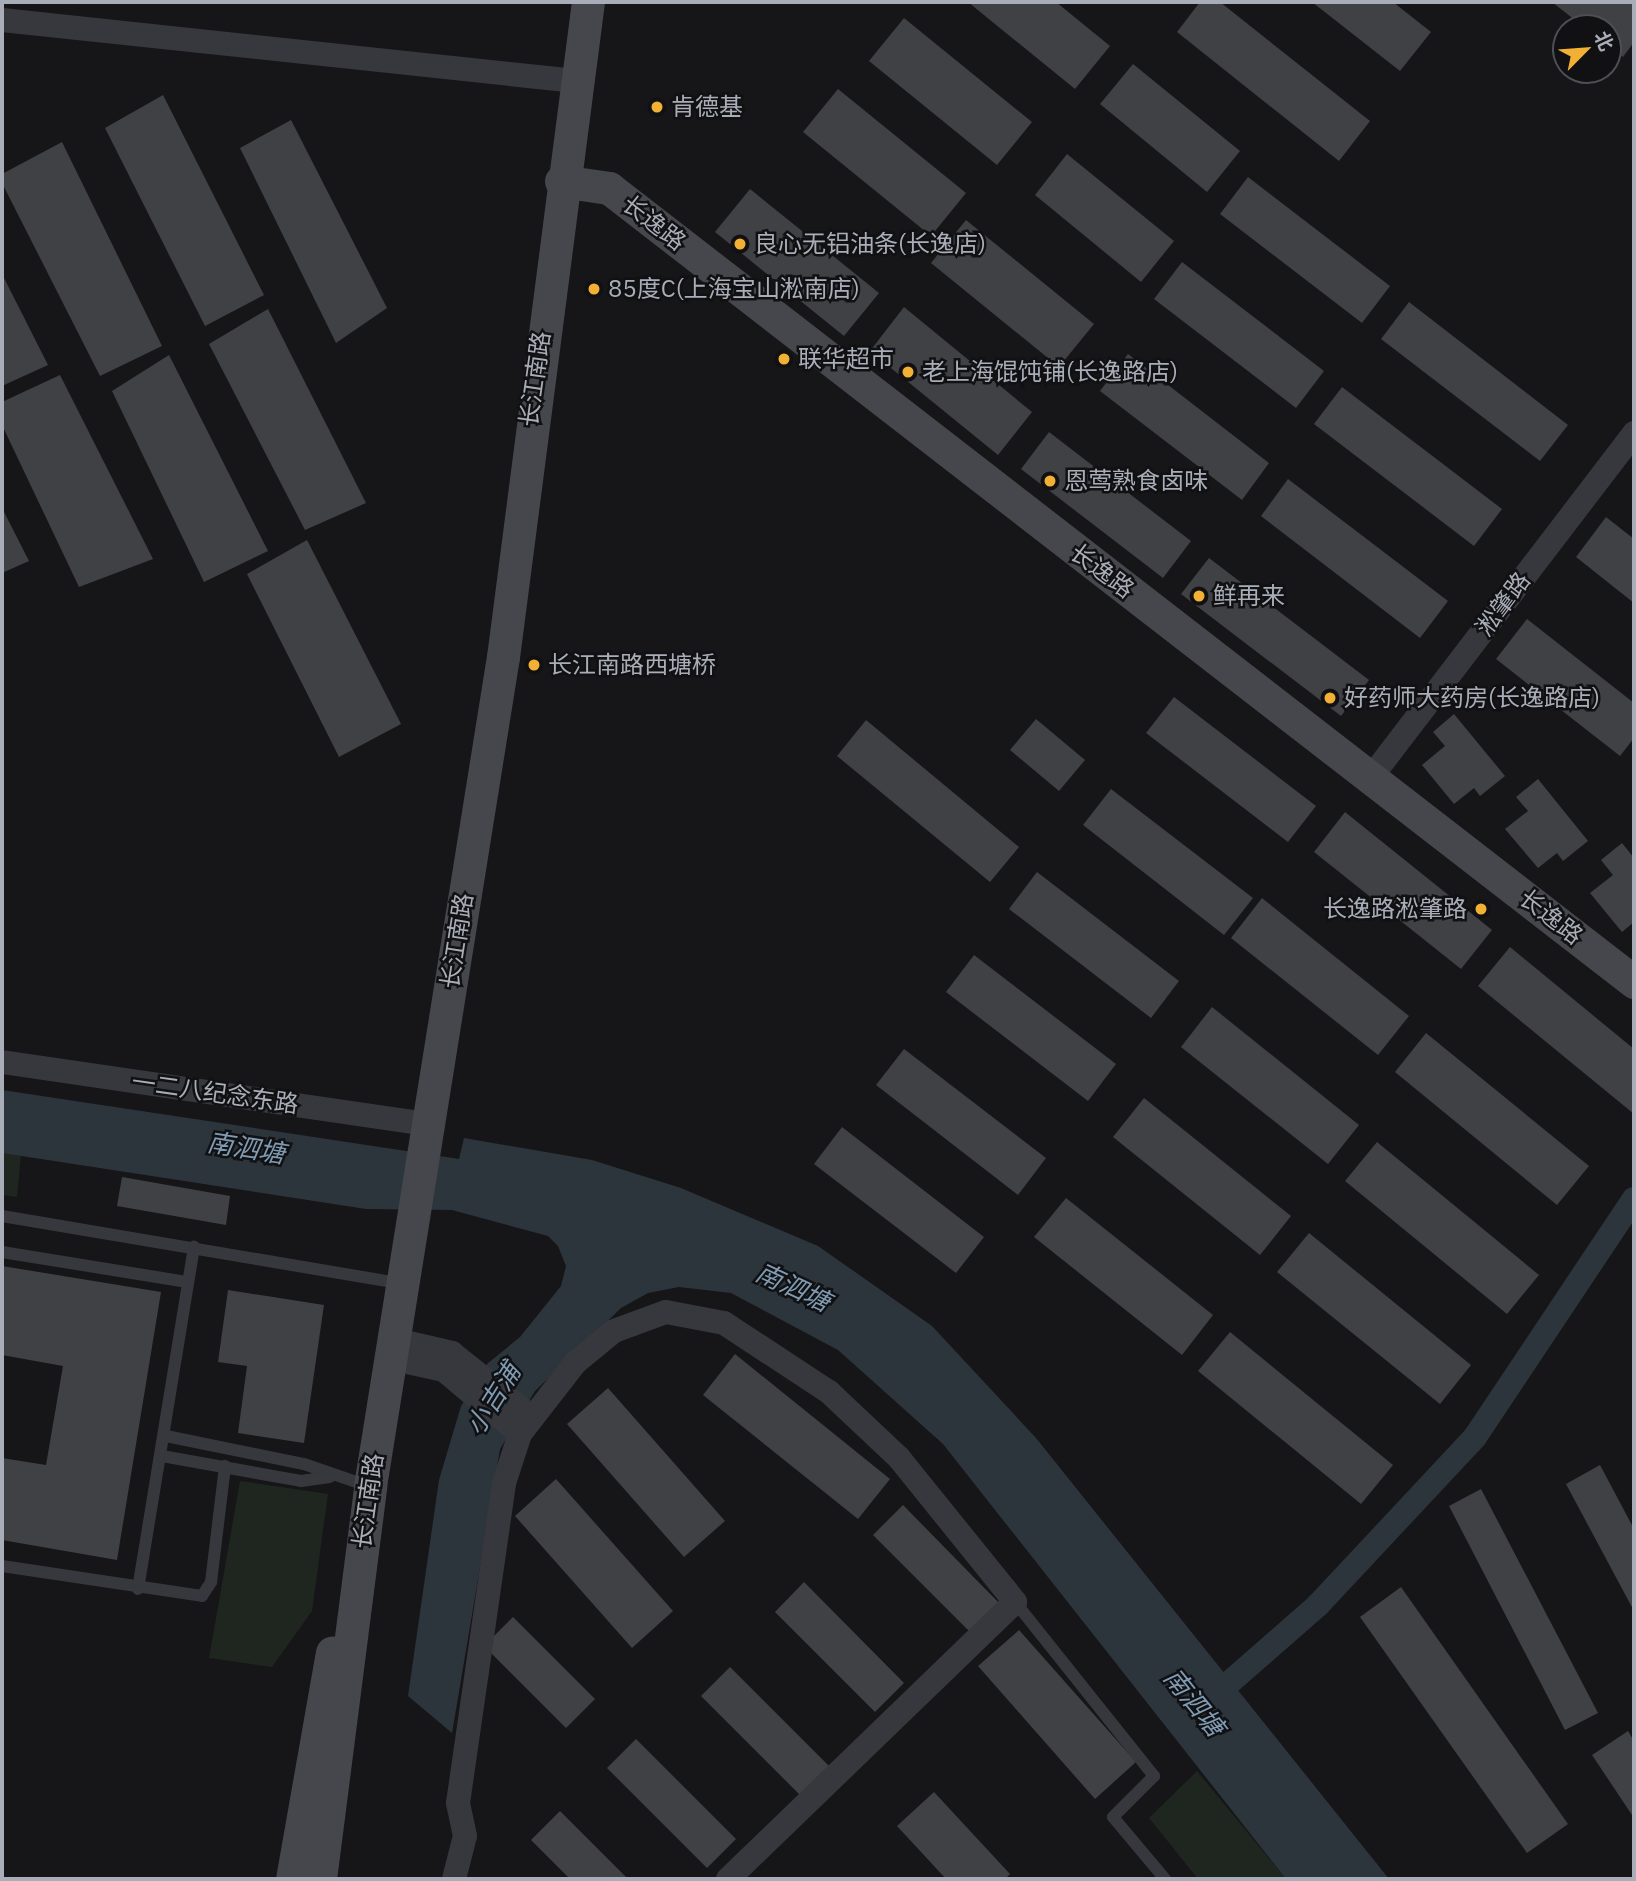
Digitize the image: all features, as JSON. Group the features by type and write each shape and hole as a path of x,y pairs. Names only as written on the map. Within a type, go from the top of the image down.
{"main road":[{"name":"长江南路","path":"320,1879 370,1486 503,657 561,181 588,2"},
{"name":"长逸路","path":"561,181 609,188 1372,776 1634,982"},
{"path":"292,1879 318,1706 362,1542"}],"street":[{"path":"2,20 576,80"},
{"name":"淞肇路","path":"1372,776 1634,433"},
{"name":"一二八纪念东路","path":"2,1062 425,1139"},
{"path":"454,1879 465,1836 458,1803 504,1483 519,1419 575,1363 614,1331 666,1312 724,1323 829,1392 899,1458 1015,1602 728,1879"},
{"path":"391,1349 457,1367 519,1419"}],"lane":[{"path":"2,1216 194,1247 402,1274"},
{"path":"138,1589 166,1436 194,1247"},
{"path":"2,1252 188,1282"},
{"path":"166,1436 304,1464 331,1477 370,1486"},
{"path":"162,1455 301,1481 331,1477"},
{"path":"2,1566 189,1598 208,1592 225,1466"},
{"path":"1015,1602 1154,1776 1113,1817 1165,1879"}],"shaded area":[{"path":"2,1153 21,1155 17,1197 2,1195"},
{"path":"240,1481 328,1494 312,1611 272,1667 209,1658"},
{"path":"1197,1771 1286,1879 1198,1879 1149,1818"}],"water":[{"path":"2,1090 459,1159 464,1138 592,1160 681,1188 818,1246 932,1326 1036,1438 1389,1879 1286,1879 943,1444 838,1350 731,1293 679,1287 648,1293 621,1308 535,1391 500,1449 452,1733 408,1696 439,1480 461,1406 487,1364 520,1337 561,1286 566,1266 558,1246 548,1236 452,1210 366,1209 2,1153"}],"building":[{"path":"968,2 1056,2 1110,46 1075,89"},
{"path":"1200,2 1220,2 1370,121 1339,161 1177,32"},
{"path":"1312,2 1393,2 1431,32 1400,71"},
{"path":"1552,2 1633,2 1634,42 1622,56 1622,14 1567,14"},
{"path":"904,18 1032,122 997,165 869,61"},
{"path":"1133,64 1240,151 1207,192 1100,104"},
{"path":"838,89 966,193 931,236 803,132"},
{"path":"163,95 264,295 205,326 105,128"},
{"path":"291,120 387,308 336,343 240,148"},
{"path":"62,142 162,346 100,376 2,183 2,174"},
{"path":"1067,154 1174,241 1141,282 1035,195"},
{"path":"1248,177 1390,286 1362,323 1220,214"},
{"path":"750,189 879,293 844,336 715,232"},
{"path":"966,220 1094,324 1059,367 931,263"},
{"path":"1182,262 1324,371 1296,408 1154,299"},
{"path":"2,274 48,365 2,386"},
{"path":"1409,302 1568,425 1540,461 1381,339"},
{"path":"904,307 1032,412 998,455 870,351"},
{"path":"268,309 366,503 305,530 209,344"},
{"path":"1128,354 1269,463 1242,500 1100,391"},
{"path":"169,355 268,551 204,582 112,391"},
{"path":"60,375 153,559 79,587 2,425 2,402"},
{"path":"1342,387 1502,509 1474,546 1314,424"},
{"path":"1049,432 1191,541 1163,578 1021,469"},
{"path":"1288,479 1448,601 1420,638 1261,516"},
{"path":"2,508 29,561 2,573"},
{"path":"1606,517 1634,539 1634,603 1576,557"},
{"path":"307,540 401,724 339,757 247,574"},
{"path":"1209,558 1369,680 1341,716 1181,594"},
{"path":"1527,619 1634,703 1634,738 1620,756 1496,659"},
{"path":"1174,697 1316,806 1288,842 1146,733"},
{"path":"1454,714 1505,776 1480,796 1474,788 1454,804 1422,765 1445,746 1433,732"},
{"path":"1036,719 1085,760 1059,791 1010,750"},
{"path":"866,720 1019,847 990,882 837,756"},
{"path":"1538,779 1588,841 1563,861 1557,853 1538,868 1505,829 1528,811 1516,797"},
{"path":"1111,789 1253,898 1224,935 1083,825"},
{"path":"1345,812 1492,930 1461,969 1314,852"},
{"path":"1622,843 1634,858 1634,922 1622,932 1590,893 1613,875 1601,860"},
{"path":"1037,872 1179,981 1151,1018 1009,909"},
{"path":"1262,898 1409,1016 1378,1055 1231,938"},
{"path":"1510,947 1634,1049 1634,1114 1478,986"},
{"path":"974,955 1116,1064 1088,1101 946,992"},
{"path":"1212,1007 1359,1125 1328,1164 1181,1047"},
{"path":"1426,1033 1589,1166 1557,1205 1395,1072"},
{"path":"904,1049 1046,1158 1018,1195 876,1085"},
{"path":"1144,1098 1291,1216 1260,1255 1113,1137"},
{"path":"842,1127 984,1237 956,1273 814,1164"},
{"path":"1377,1142 1539,1275 1507,1314 1345,1181"},
{"path":"122,1177 230,1196 226,1225 117,1206"},
{"path":"1066,1198 1213,1315 1182,1355 1034,1237"},
{"path":"1309,1233 1471,1365 1440,1404 1277,1272"},
{"path":"2,1266 161,1292 117,1560 2,1540 2,1458 46,1465 63,1366 2,1355"},
{"path":"228,1290 324,1305 304,1443 238,1433 247,1366 218,1362"},
{"path":"1230,1332 1393,1465 1361,1504 1198,1371"},
{"path":"735,1354 890,1479 858,1519 703,1395"},
{"path":"608,1388 725,1521 684,1557 567,1424"},
{"path":"1600,1465 1634,1529 1634,1611 1566,1484"},
{"path":"556,1479 673,1611 632,1648 515,1516"},
{"path":"1481,1489 1598,1713 1565,1730 1449,1506"},
{"path":"903,1505 1002,1606 973,1635 873,1535"},
{"path":"804,1582 904,1683 875,1712 775,1612"},
{"path":"1401,1587 1568,1824 1527,1853 1360,1617"},
{"path":"513,1617 595,1699 566,1728 484,1646"},
{"path":"1019,1630 1136,1762 1095,1799 978,1666"},
{"path":"730,1667 830,1767 801,1796 701,1696"},
{"path":"1628,1731 1634,1741 1634,1818 1592,1755"},
{"path":"636,1739 736,1839 707,1868 607,1768"},
{"path":"934,1792 1010,1874 1005,1879 946,1879 897,1826"},
{"path":"560,1811 628,1879 570,1879 531,1840"}],"waterway":[{"name":"南泗塘","path":"1205,1704 1318,1605 1475,1437 1634,1199"}],"place":[{"name":"肯德基","path":"657,107"},
{"name":"良心无铝油条(长逸店)","path":"740,244"},
{"name":"85度C(上海宝山淞南店)","path":"594,289"},
{"name":"联华超市","path":"784,359"},
{"name":"老上海馄饨铺(长逸路店)","path":"908,372"},
{"name":"恩莺熟食卤味","path":"1050,481"},
{"name":"鲜再来","path":"1199,596"},
{"name":"长江南路西塘桥","path":"534,665"},
{"name":"好药师大药房(长逸路店)","path":"1330,698"},
{"name":"长逸路淞肇路","path":"1481,909"}],"water label":[{"name":"小吉浦","path":"493,1399"}]}
